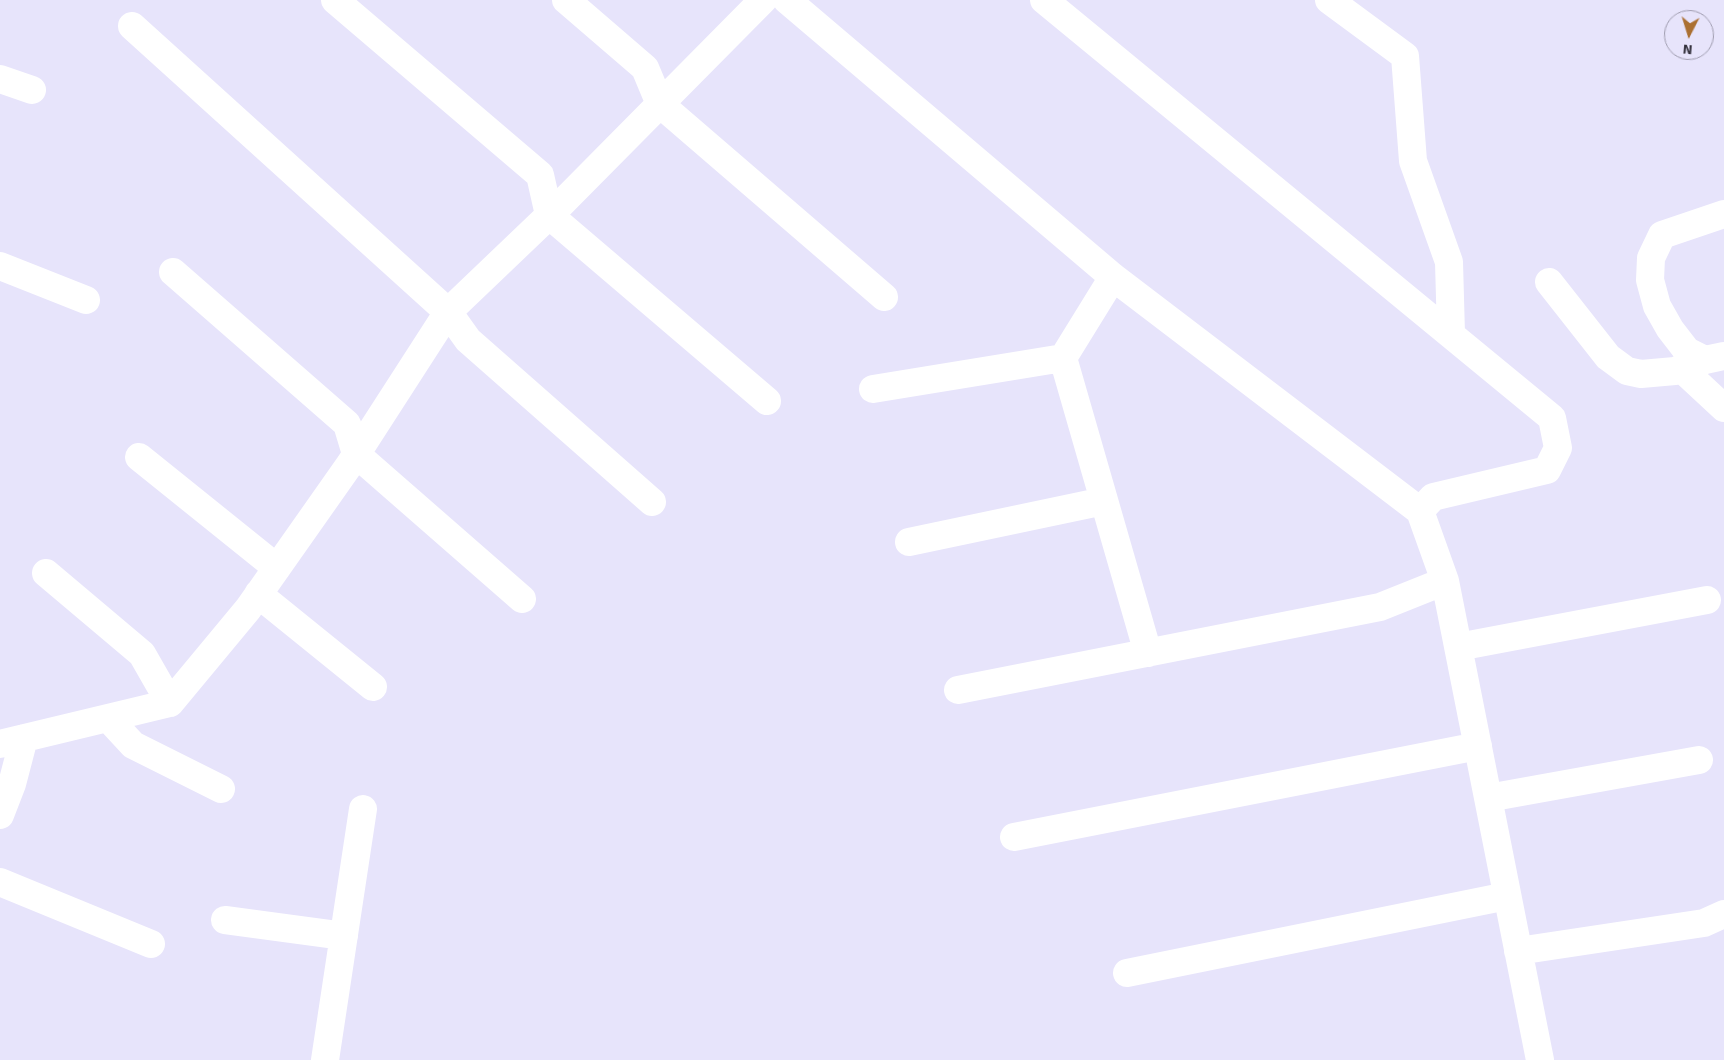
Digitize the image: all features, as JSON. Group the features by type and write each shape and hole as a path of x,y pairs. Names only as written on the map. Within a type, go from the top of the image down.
{"street":[{"path":"335,0 540,175 549,215 767,402"},
{"path":"566,0 645,68 660,104 884,297"},
{"path":"0,815 12,784 12,741 170,703 248,609 356,454 448,312 549,215 763,0"},
{"path":"786,0 1113,277 1420,511 1445,581 1518,951 1535,1059"},
{"path":"1044,0 1552,418 1558,448 1547,470 1433,497 1420,511"},
{"path":"1328,0 1406,56 1412,161 1449,262 1451,334"},
{"path":"132,26 448,312 468,340 652,502"},
{"path":"0,79 32,90"},
{"path":"1724,214 1662,235 1651,258 1650,280 1656,306 1670,330 1687,351 1704,362 1724,408"},
{"path":"0,266 86,300"},
{"path":"173,272 347,424 356,454 522,599"},
{"path":"1113,277 1063,358 1148,653"},
{"path":"1549,282 1608,357 1627,371 1641,374 1675,371 1704,362"},
{"path":"873,389 1063,358"},
{"path":"139,457 277,568"},
{"path":"909,542 1104,501"},
{"path":"46,574 142,654 170,703"},
{"path":"958,690 1380,607 1445,581"},
{"path":"258,594 373,687"},
{"path":"1458,647 1707,600"},
{"path":"108,718 133,745 221,788"},
{"path":"1014,837 1478,746"},
{"path":"1488,798 1699,760"},
{"path":"325,1060 363,809"},
{"path":"0,882 151,944"},
{"path":"1127,973 1507,896"},
{"path":"1518,951 1704,923 1724,914"},
{"path":"225,920 344,936"}]}
